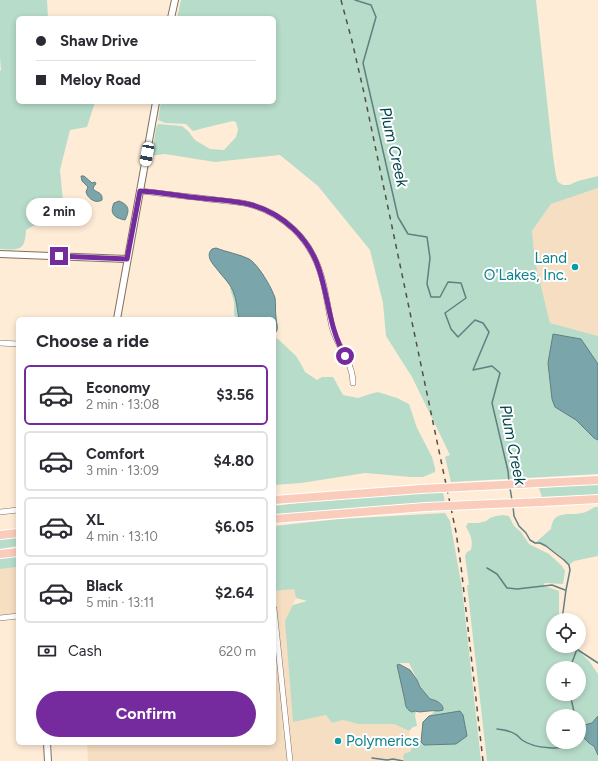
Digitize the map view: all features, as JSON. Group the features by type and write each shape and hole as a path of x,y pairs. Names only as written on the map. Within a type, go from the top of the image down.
{"main road":[{"path":"276,500 421,489 598,480"},
{"path":"276,519 425,507 598,499"},
{"path":"0,535 16,532"},
{"path":"0,554 16,552"}],"street":[{"path":"171,16 175,0"},
{"path":"116,317 156,104"},
{"path":"140,191 243,203 273,214 291,226 300,235 312,253 318,266 333,330 351,369 353,383"},
{"path":"0,254 127,259"},
{"path":"0,343 16,344"},
{"path":"0,512 16,510"},
{"path":"0,618 16,616"},
{"path":"276,628 290,761"},
{"path":"48,745 48,761"}],"shaded area":[{"path":"598,188 598,336 550,323 535,261 532,231 551,204"},
{"path":"16,567 16,616 0,618 0,569"},
{"path":"294,589 296,598 293,605 326,715 332,723 343,720 358,724 394,724 409,731 414,761 88,761 87,745 276,745 276,591"}],"green space":[{"path":"0,0 47,0 48,16 16,16 16,104 94,104 87,127 70,130 60,170 63,201 60,207 50,221 33,226 26,230 26,235 22,246 17,249 0,249"},
{"path":"181,0 536,0 553,156 558,182 563,185 569,185 598,176 598,188 551,204 532,231 535,261 550,323 598,336 598,474 451,482 445,457 450,455 412,377 386,336 383,303 370,250 318,186 280,155 215,162 165,154 152,155 156,128 158,124 182,126 195,140 210,149 224,150 236,137 238,130 236,122 233,121 193,131 186,124 165,123 158,120 161,104 276,104 276,16 177,16"},
{"path":"230,288 236,299 239,317 235,317 234,315 234,302"},
{"path":"276,338 296,356 305,372 317,380 322,377 333,377 343,395 358,398 378,392 397,398 409,404 417,428 432,457 435,468 435,472 423,477 365,473 301,483 276,485"},
{"path":"598,484 598,495 542,497 539,488"},
{"path":"443,492 445,503 276,517 276,506 347,497"},
{"path":"598,507 598,556 574,561 569,565 562,557 545,545 535,543 551,529 552,523 558,516 582,513"},
{"path":"445,513 450,521 462,588 481,761 404,760 403,756 405,753 410,752 412,748 421,742 423,722 438,708 421,688 409,663 398,663 404,684 405,705 412,712 416,712 415,715 417,726 413,727 409,731 394,724 358,724 343,720 332,723 326,715 293,722 285,621 293,605 307,601 296,598 294,589 276,591 276,526 339,519"},
{"path":"503,515 509,516 514,526 521,532 529,544 549,554 562,566 565,571 563,584 545,583 543,586 559,591 559,613 546,613 546,653 581,653 598,674 598,761 487,761 465,556 472,547 472,541 466,527 468,523 478,523 486,521 490,518"},
{"path":"16,537 16,546 0,549 0,539"},
{"path":"16,556 16,567 0,569 0,558"}],"water":[{"path":"81,176 84,176 92,183 95,182 96,184 93,189 102,195 102,200 95,201 88,197 86,192 88,187 82,181"},
{"path":"119,201 125,204 128,208 128,213 125,220 116,217 112,210 114,203"},
{"path":"216,248 249,259 260,271 275,298 277,328 276,332 276,317 239,317 232,288 210,258 209,255 212,249"},
{"path":"553,334 581,339 598,364 598,440 594,438 576,420 555,407 552,399 548,363"},
{"path":"399,664 410,670 420,687 430,699 441,704 443,710 412,712 408,709 405,705 397,665"},
{"path":"460,711 463,715 467,736 456,744 424,745 421,742 423,722 429,716"},
{"path":"598,716 598,755 594,746 586,740 586,724 592,723"}],"waterway":[{"name":"Plum Creek","path":"355,0 371,5 376,17 363,63 398,217 408,234 427,237 430,258 427,284 431,297 440,297 448,282 461,283 466,298 445,313 451,329 458,337 475,320 483,323 489,332 473,370 492,366 500,373 492,403 508,471 509,482"},
{"name":"Plum Creek","path":"510,488 512,500"},
{"name":"Plum Creek","path":"513,506 514,516 519,526 530,540 546,546 569,565 570,570 563,613"},
{"path":"487,568 497,574 507,588 517,589 552,585 565,590"},
{"path":"573,661 576,653"},
{"name":"Plum Creek","path":"583,653 598,663"},
{"path":"572,701 573,709"},
{"path":"497,729 506,730 516,734 527,743 546,748"},
{"path":"372,758 403,761"}],"railway":[{"path":"341,0 364,93 456,532 483,761"}],"place":[{"name":"Land O'Lakes, Inc.","path":"575,267"},
{"name":"Polymerics","path":"338,741"}],"route":[{"path":"59,256 127,259 140,191 243,203 261,208 280,218 291,226 300,235 316,260 333,330 341,351 345,356"}]}
